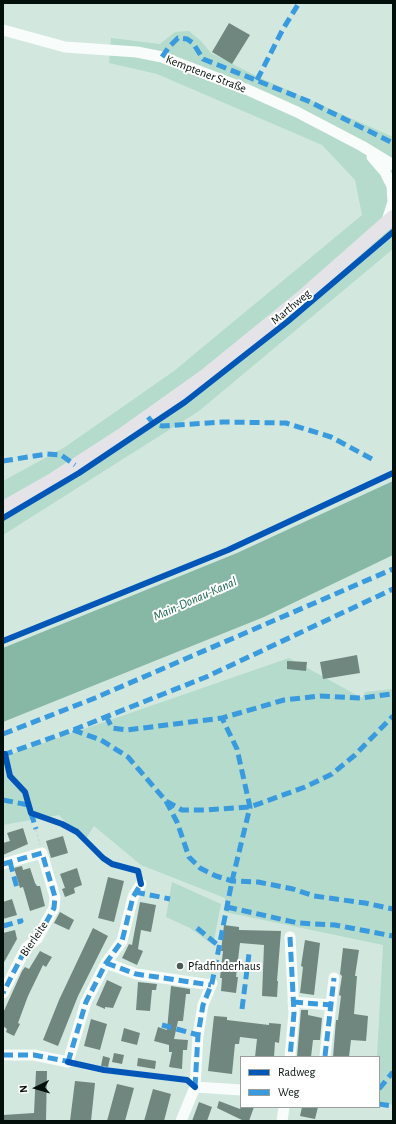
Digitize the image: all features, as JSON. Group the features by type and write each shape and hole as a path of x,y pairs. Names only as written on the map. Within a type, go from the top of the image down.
{"main road":[{"name":"Marthweg","path":"3,508 54,479 122,435 200,380 280,316 390,220"}],"street":[{"name":"Kemptener Straße","path":"3,30 65,47 137,52 162,57 276,102 362,146 393,165"},
{"path":"362,146 385,172 392,186 393,202 390,220"},
{"path":"3,864 42,852"},
{"name":"Bierleite","path":"3,993 26,948 37,939 54,908 55,897 42,852"},
{"path":"3,1055 34,1055 68,1062 86,1002 106,963 122,941 133,897 141,884"},
{"path":"290,937 294,1013 290,1056"},
{"path":"106,963 136,974 211,984 203,1005 195,1087 181,1121"},
{"path":"325,1056 334,978"},
{"path":"293,1002 331,1006"},
{"path":"195,1087 240,1090"},
{"path":"282,1121 284,1108"}],"path":[{"path":"36,829 42,852"}],"shaded area":[{"path":"189,31 201,41 211,53 256,76 393,137 393,249 199,411 3,535 3,481 65,447 174,371 362,215 355,180 322,145 157,74 109,63 111,38 160,44 175,32"},
{"path":"289,658 362,698 365,692 393,689 393,1105 380,1101 380,1056 377,1056 383,945 225,912 225,898 141,865 94,826 84,842 59,815 3,825 3,750 9,755"},
{"path":"172,882 221,904 213,945 190,928 166,917"}],"water":[{"name":"Main-Donau-Kanal","path":"393,481 393,555 264,617 3,722 3,648 237,553"}],"building":[{"path":"229,23 250,35 232,64 212,52"},
{"path":"357,655 360,673 323,679 320,662"},
{"path":"287,661 307,662 306,671 287,669"},
{"path":"23,828 28,844 3,855 3,843 10,841 7,833"},
{"path":"63,836 68,853 51,858 46,841"},
{"path":"22,866 23,870 30,868 35,883 37,886 40,886 45,906 30,911 23,887 20,888 14,868"},
{"path":"77,868 82,885 74,888 75,893 65,897 62,889 65,888 60,874"},
{"path":"108,877 124,881 114,922 98,918"},
{"path":"12,899 17,915 3,919 3,902"},
{"path":"140,902 156,905 151,932 141,930 138,949 143,951 137,965 122,958 129,944 132,945"},
{"path":"60,912 74,920 69,930 54,923"},
{"path":"224,925 239,927 239,930 281,931 277,997 262,996 264,945 240,943 236,977 238,977 236,993 221,991 222,978 220,978 223,951 221,951"},
{"path":"93,928 108,936 78,996 58,1046 43,1040 59,1000"},
{"path":"15,930 17,939 3,964 3,933"},
{"path":"305,940 320,943 314,995 300,993 303,967 301,966"},
{"path":"343,948 359,950 355,976 357,976 354,1014 368,1016 366,1041 351,1040 349,1056 333,1056 336,1020 338,1020 341,996 339,995 342,976 340,974"},
{"path":"40,951 52,957 46,967 43,965 28,996 18,1023 20,1024 14,1036 6,1032 7,1029 3,1026 3,1013 22,971 25,967 29,969"},
{"path":"107,980 122,987 113,1008 105,1007 105,1009 96,1005"},
{"path":"138,982 157,984 156,990 152,990 150,1011 136,1010"},
{"path":"171,986 190,989 190,994 186,994 183,1021 178,1021 174,1039 188,1040 187,1050 183,1050 182,1069 169,1067 172,1052 169,1052 169,1045 154,1041 158,1027 167,1030"},
{"path":"301,1010 308,1010 308,1015 322,1018 320,1040 313,1040 311,1056 297,1056"},
{"path":"214,1016 227,1017 227,1020 269,1025 269,1023 281,1024 279,1043 275,1042 274,1056 255,1056 257,1039 240,1037 239,1044 235,1044 232,1074 208,1071"},
{"path":"91,1019 107,1024 100,1050 84,1046"},
{"path":"124,1028 140,1033 137,1045 121,1041"},
{"path":"114,1053 124,1055 122,1064 112,1062"},
{"path":"103,1056 110,1058 108,1067 101,1066"},
{"path":"138,1058 156,1061 155,1069 137,1066"},
{"path":"36,1071 47,1071 46,1121 3,1121 3,1115 34,1113"},
{"path":"75,1081 95,1083 91,1121 70,1121"},
{"path":"117,1084 134,1088 125,1121 107,1121"},
{"path":"153,1089 171,1094 164,1121 144,1121"},
{"path":"219,1101 240,1109 254,1108 249,1121 244,1121 217,1108"},
{"path":"199,1102 212,1107 207,1121 192,1121"},
{"path":"302,1108 318,1108 315,1119 300,1116"}],"marked path":[{"path":"257,80 283,29 299,3"},
{"path":"162,57 178,38 187,39 193,43 203,59 308,101 393,143"},
{"path":"148,417 153,423 162,426 223,422 286,423 331,437 372,459"},
{"path":"3,461 47,454 61,455 75,465"},
{"path":"3,734 95,698 393,569"},
{"path":"3,755 73,730 206,677 393,589"},
{"path":"106,716 112,728 127,730 222,718 284,700 320,696 362,698 391,694"},
{"path":"73,730 101,740 128,757 166,801 182,810 205,810 250,807 305,787 332,774 355,755 393,716"},
{"path":"195,1087 198,1035 203,1005 212,983 232,881 250,807 237,749 222,718"},
{"path":"3,800 29,805"},
{"path":"166,801 177,822 189,857 200,868 216,876 232,881 258,882 293,889 314,896 365,903 393,909"},
{"path":"31,813 36,829"},
{"path":"3,864 42,853 55,897 54,908 37,939 26,948 3,993"},
{"path":"10,862 17,888"},
{"path":"68,1062 86,1002 106,963 122,941 133,897 141,884 140,881"},
{"path":"135,892 170,899"},
{"path":"227,907 298,923 335,925 393,936"},
{"path":"3,926 21,921 20,919"},
{"path":"197,928 219,946"},
{"path":"290,937 294,1013 290,1056"},
{"path":"242,1009 249,954"},
{"path":"106,963 136,974 211,985"},
{"path":"325,1056 334,978"},
{"path":"293,1002 331,1005"},
{"path":"162,1025 198,1035"},
{"path":"3,1055 34,1055 71,1062"},
{"path":"380,1088 393,1072"},
{"path":"380,1104 393,1106"}],"cycle path":[{"path":"3,518 79,473 185,402 287,322 393,232"},
{"path":"3,641 228,550 393,473"},
{"path":"5,754 10,776 25,792 31,813 62,824 77,832 103,858 112,864 138,871 141,884"},
{"path":"68,1062 104,1070 187,1080 195,1087"}],"place":[{"name":"Pfadfinderhaus","path":"180,966"}]}
